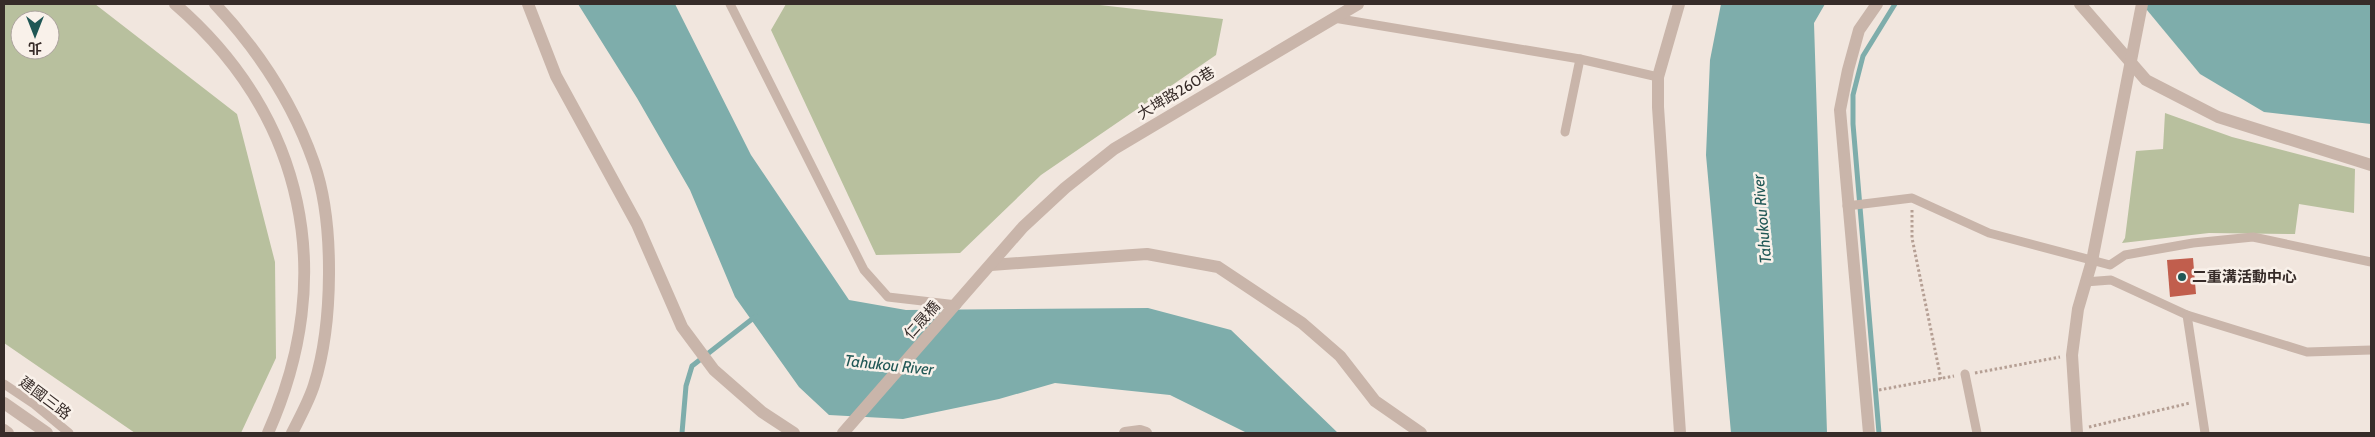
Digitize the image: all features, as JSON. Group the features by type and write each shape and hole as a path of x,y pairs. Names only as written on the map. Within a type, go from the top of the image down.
{"street":[{"path":"175,4 199,24 233,64 264,108 283,150 300,209 304,260 300,336 283,400 268,433"},
{"path":"215,4 251,44 276,82 314,164 324,212 328,284 320,358 314,384 292,433"},
{"path":"528,4 556,76 637,224 682,327 714,370 762,412 794,433"},
{"name":"大埤路260巷","path":"1023,227 1065,188 1114,149 1358,4"},
{"path":"1679,4 1658,77 1658,108 1680,433"},
{"path":"1869,433 1847,206 1840,110 1859,30 1877,4"},
{"path":"2080,4 2130,64 2146,80 2218,117 2371,166"},
{"path":"2077,431 2072,355 2078,309 2084,282 2092,261 2142,4"},
{"name":"仁晟橋","path":"843,433 957,305 1023,227"},
{"path":"991,265 1147,254 1218,266 1302,322 1340,356 1375,401 1421,433"},
{"path":"4,403 47,433"},
{"path":"4,430 8,433"},
{"path":"1125,433 1140,431 1146,433"}],"lane":[{"path":"730,4 864,270 888,297 957,305"},
{"path":"1334,18 1580,59 1658,77"},
{"path":"1565,132 1580,59"},
{"path":"1847,206 1912,198 1988,233 2110,266"},
{"path":"2110,266 2125,255 2193,243 2253,237 2371,262"},
{"path":"2110,266 2111,280"},
{"path":"2084,282 2111,280 2187,315 2306,352 2371,350"},
{"path":"2187,315 2205,433"},
{"path":"1965,374 1977,433"},
{"name":"建國三路","path":"4,384 34,404 69,433"}],"path":[{"path":"1912,198 1912,238 1941,379"},
{"path":"2077,431 2200,401"}],"green space":[{"path":"4,4 95,4 237,114 275,262 276,358 241,433 135,433 4,343"},
{"path":"786,4 1091,4 1223,19 1216,55 1041,175 960,253 876,255 771,30"},
{"path":"2165,113 2232,137 2355,169 2354,213 2299,204 2295,234 2209,233 2122,243 2125,238 2136,151 2163,149"}],"water":[{"name":"Tahukou River","path":"578,4 675,4 751,155 849,300 906,310 1148,308 1231,330 1338,433 1247,433 1170,395 1055,383 999,399 903,419 829,415 799,387 735,297 690,190 637,98"},
{"name":"Tahukou River","path":"1721,4 1825,4 1814,23 1827,433 1731,433 1706,155 1710,60"},
{"path":"2142,4 2371,4 2371,124 2264,112 2200,74"}],"building":[{"name":"二重溝活動中心","path":"2193,258 2196,294 2170,297 2167,260"}],"waterway":[{"path":"1879,433 1853,124 1853,95 1863,56 1895,4"},
{"path":"682,433 686,386 692,366 756,316"}],"place":[{"name":"二重溝活動中心","path":"2182,277"}]}
